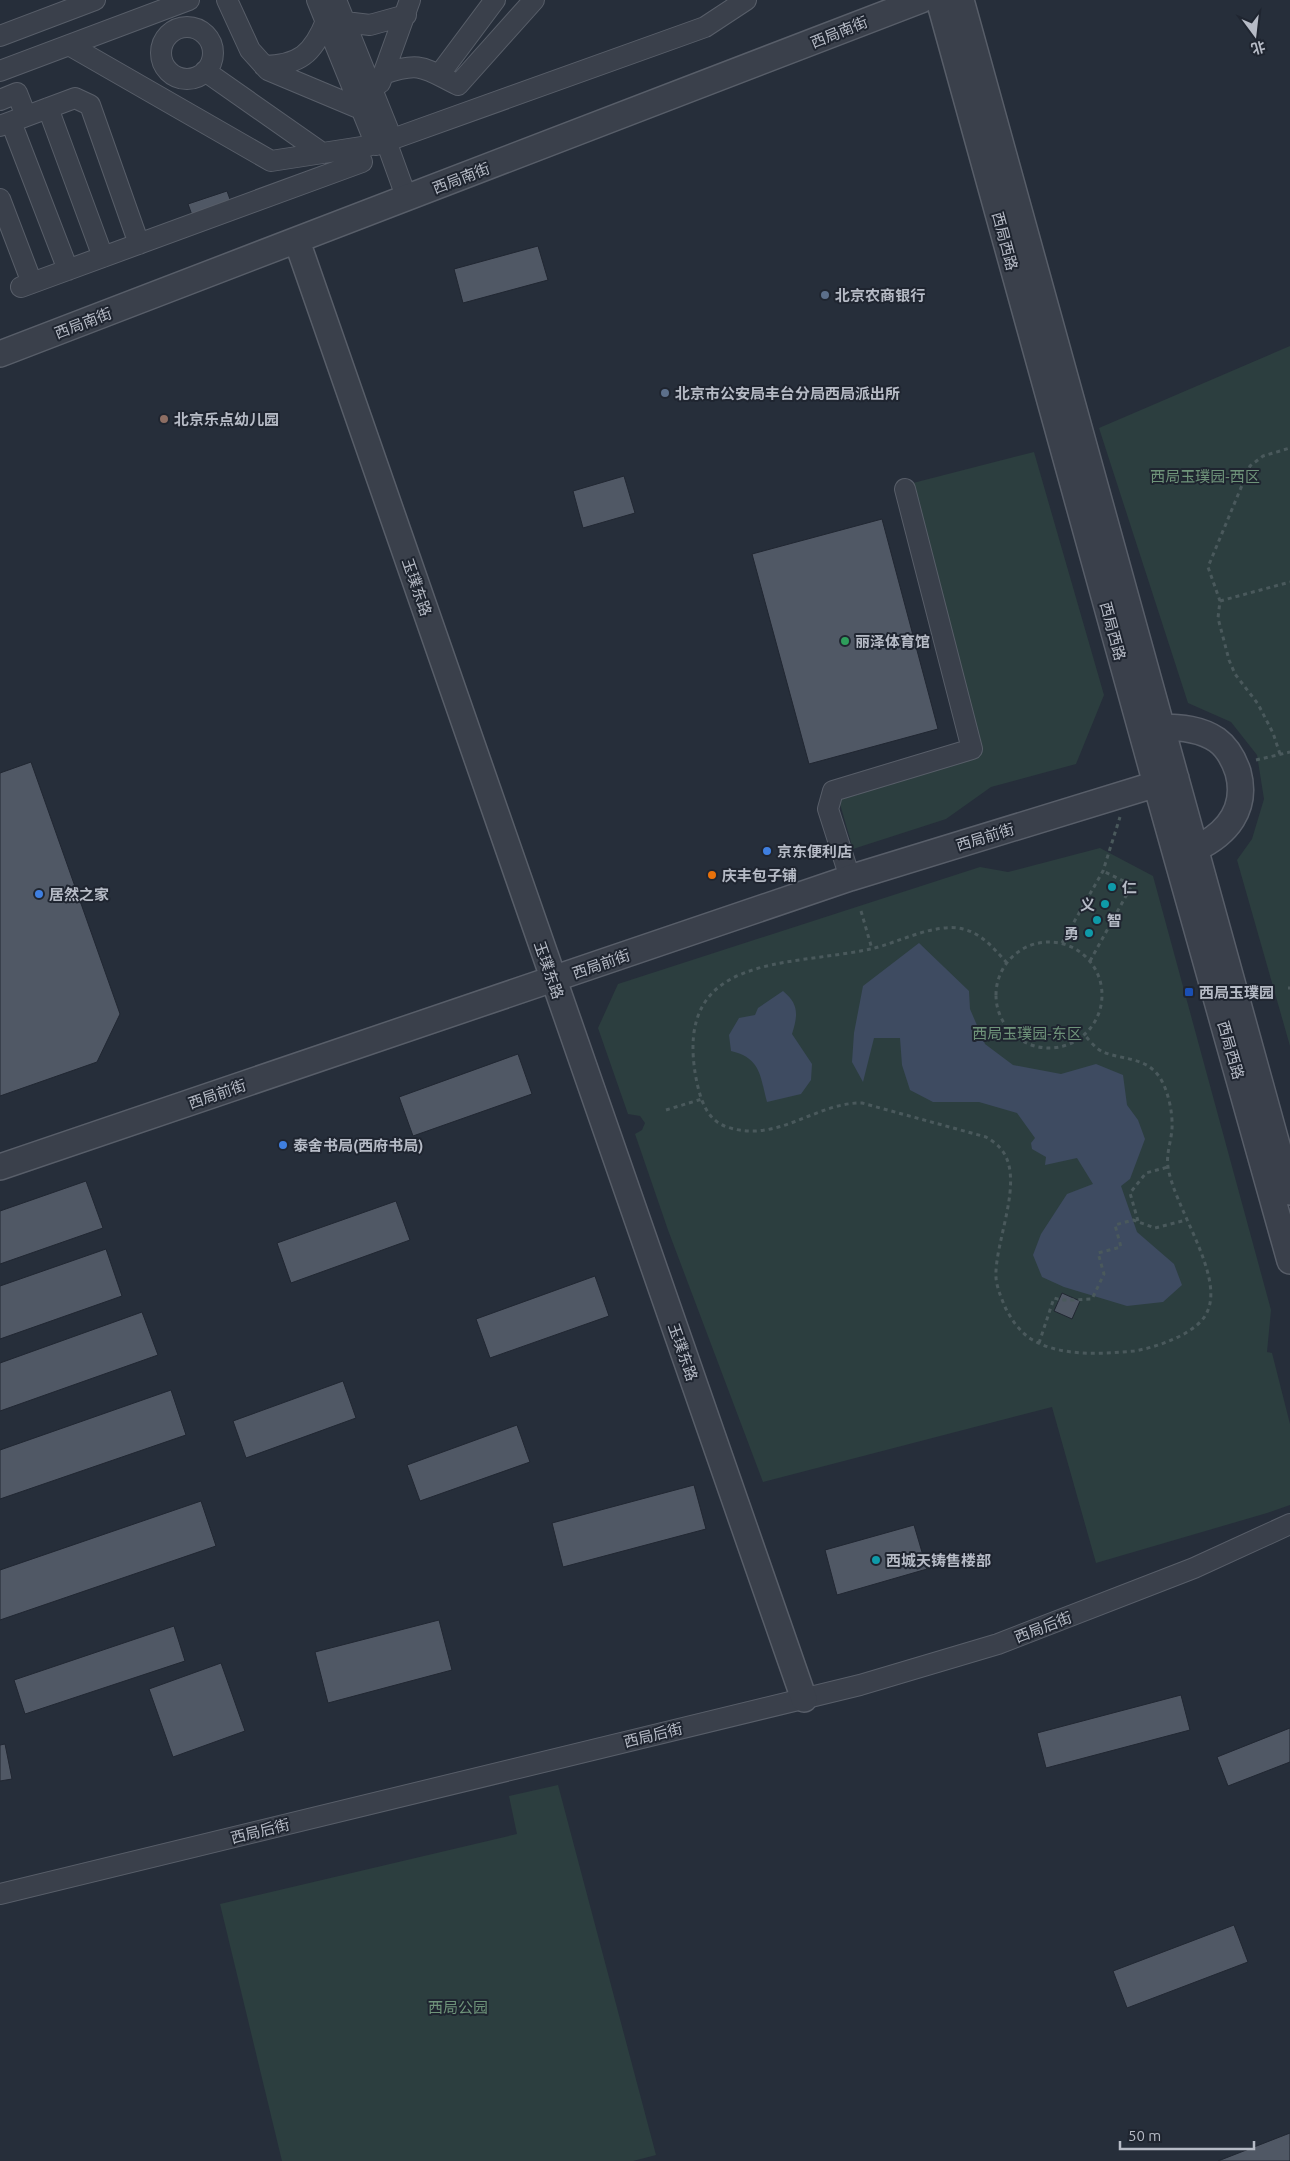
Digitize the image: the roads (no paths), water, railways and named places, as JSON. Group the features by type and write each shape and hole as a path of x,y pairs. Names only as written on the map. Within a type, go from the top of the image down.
{"street":[{"path":"0,36 95,0"},
{"path":"0,72 189,0"},
{"path":"227,0 250,50 268,70 368,102"},
{"path":"317,0 335,22 407,199"},
{"path":"264,66 282,65 302,57 335,22 336,0"},
{"path":"439,75 495,0"},
{"path":"383,74 405,66 419,66 458,85 534,0"},
{"path":"69,45 272,161 356,148 384,141 705,27 746,0"},
{"name":"西局南街","path":"0,354 921,0"},
{"name":"西局西路","path":"939,0 1166,781 1290,1261"},
{"name":"西局西路","path":"961,0 1161,727 1166,781 1195,849 1290,1192"},
{"path":"168,8 176,30"},
{"path":"335,22 370,25 408,8"},
{"path":"368,102 383,74 408,8"},
{"path":"190,27 199,29 211,42 213,51 212,60 205,71 196,78 188,79 172,74 166,68 161,53 162,45 166,38 176,30 190,27"},
{"path":"205,71 322,153"},
{"path":"0,100 17,93 12,121 68,270"},
{"path":"12,121 75,98 90,105 139,244"},
{"path":"48,108 103,257"},
{"path":"0,199 27,285 362,162 356,148"},
{"name":"玉璞东路","path":"297,241 552,980 804,1699"},
{"path":"850,878 828,809 832,791 972,748 905,489"},
{"path":"1161,727 1190,728 1217,740 1228,751 1240,780 1238,809 1231,822 1221,834 1195,849"},
{"name":"西局前街","path":"0,1168 850,878 1166,781"},
{"name":"西局后街","path":"0,1894 860,1685 998,1644 1194,1568 1290,1524"}],"water":[{"path":"919,943 969,991 970,1009 985,1044 1013,1065 1061,1074 1096,1064 1123,1075 1127,1105 1138,1120 1145,1139 1130,1179 1121,1186 1137,1232 1174,1264 1182,1285 1163,1302 1127,1306 1064,1287 1042,1277 1033,1255 1041,1234 1067,1194 1093,1184 1077,1158 1045,1165 1046,1157 1032,1149 1031,1143 1035,1138 1017,1113 979,1102 933,1102 910,1090 902,1065 900,1038 874,1038 863,1082 852,1062 854,1033 863,986"},
{"path":"783,991 792,1001 796,1010 792,1034 812,1064 811,1080 801,1094 767,1102 758,1069 748,1058 731,1051 729,1035 739,1018 755,1015 758,1008"}],"place":[{"name":"北京农商银行","path":"825,295"},
{"name":"北京市公安局丰台分局西局派出所","path":"665,393"},
{"name":"北京乐点幼儿园","path":"164,419"},
{"name":"丽泽体育馆","path":"845,641"},
{"name":"京东便利店","path":"767,851"},
{"name":"庆丰包子铺","path":"712,875"},
{"name":"仁","path":"1112,887"},
{"name":"居然之家","path":"39,894"},
{"name":"义","path":"1105,904"},
{"name":"智","path":"1097,920"},
{"name":"勇","path":"1089,933"},
{"name":"西局玉璞园","path":"1189,992"},
{"name":"泰舍书局(西府书局)","path":"283,1145"},
{"name":"西城天铸售楼部","path":"876,1560"}],"park label":[{"name":"西局玉璞园-西区","path":"1205,476"},
{"name":"西局玉璞园-东区","path":"1027,1033"},
{"name":"西局公园","path":"458,2007"}]}
